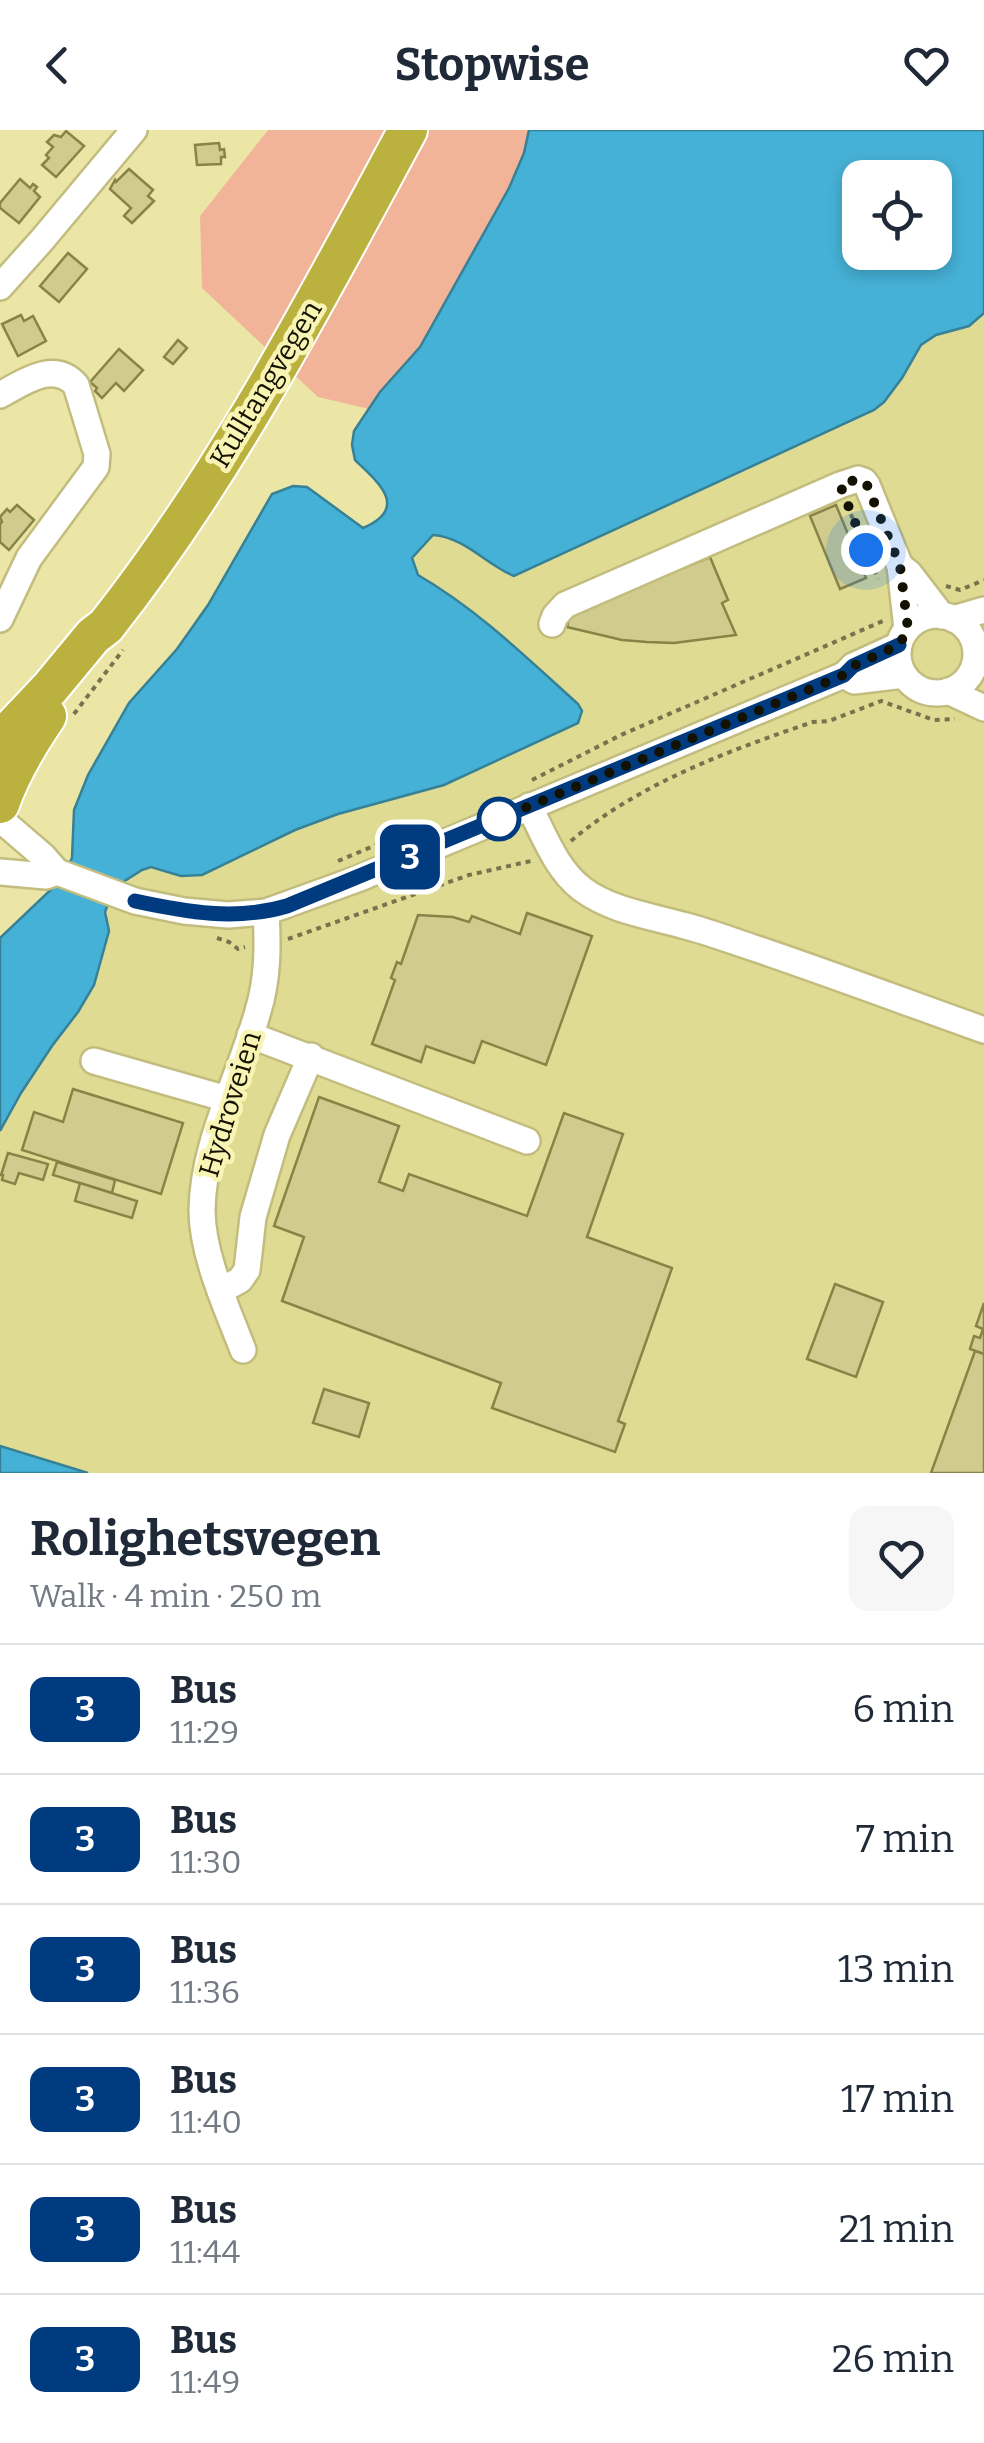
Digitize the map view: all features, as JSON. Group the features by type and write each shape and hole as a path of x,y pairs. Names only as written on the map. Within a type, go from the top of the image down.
{"highway":[{"name":"Kulltangvegen","path":"0,741 106,626 179,525 285,356 408,130"},
{"name":"Kulltangvegen","path":"0,804 27,746 101,642 106,626"}],"street":[{"path":"0,287 130,131"},
{"path":"0,394 42,374 52,372 70,378 76,385 98,454 96,468 29,558 0,619"},
{"path":"552,624 565,605 858,479 864,481 900,566 898,660 904,675 923,691 948,692 984,708"},
{"path":"900,566 947,617 966,630 979,655 965,681 948,692"},
{"path":"0,819 57,872 135,901 228,915 266,912 360,878 526,796 844,675 897,632 923,618 984,610"},
{"path":"844,675 854,681 904,675"},
{"path":"526,796 564,871 578,886 614,907 754,948 984,1030"},
{"path":"0,872 46,876 57,872"},
{"name":"Hydroveien","path":"243,1350 220,1291 202,1211 208,1162 259,1010 268,942 266,912"},
{"path":"250,1035 527,1141"},
{"path":"220,1291 240,1280 247,1270 253,1217 272,1152 311,1056"},
{"path":"94,1061 228,1099"}],"path":[{"path":"840,485 880,586"},
{"path":"960,590 984,580"},
{"path":"526,796 621,735 897,632"},
{"path":"209,935 238,949 286,940 481,872 529,862 569,842 610,810 648,788 813,722 829,721 881,702 934,720 957,719"},
{"path":"325,866 426,824"}],"shaded area":[{"path":"268,130 529,130 509,188 420,347 369,409 318,397 202,288 200,216"},
{"path":"984,313 984,1473 88,1473 0,1446 0,1131 21,1093 78,1012 109,931 105,912 120,884 152,867 181,876 338,814 444,590 417,575 412,558 433,535 460,543 514,576 830,429 902,378 921,345 936,335 969,326"}],"water":[{"path":"529,130 984,130 984,313 969,326 936,335 921,345 902,378 874,410 514,576 465,546 433,535 412,558 418,575 481,619 578,704 582,711 578,723 444,785 338,814 202,875 181,876 151,867 120,884 105,912 109,931 94,985 0,1131 0,938 60,881 72,858 74,810 88,775 129,703 177,649 208,605 272,494 293,486 307,487 363,528 385,512 387,503 380,486 355,460 354,431 380,392 420,347 509,188"},
{"path":"0,1446 88,1473 0,1473"}],"building":[{"path":"66,131 84,146 56,177 42,165 53,147 47,142"},
{"path":"219,143 225,157 221,157 221,164 197,165 195,145"},
{"path":"129,169 153,190 148,196 154,201 132,223 124,216 131,208 110,189"},
{"path":"20,179 30,188 33,184 37,187 34,191 40,197 19,223 0,208 0,203"},
{"path":"68,253 87,269 59,302 40,286"},
{"path":"21,315 24,321 33,316 46,341 18,356 2,324"},
{"path":"178,340 187,348 173,364 164,357"},
{"path":"119,349 143,370 124,391 116,383 102,398 90,382"},
{"path":"17,505 34,520 9,550 0,542 0,517"},
{"path":"836,505 866,578 840,589 810,516"},
{"path":"710,557 728,600 722,603 736,635 674,643 647,642 567,627 570,614"},
{"path":"527,913 592,936 546,1065 482,1041 474,1063 426,1046 421,1062 372,1044 395,980 391,978 397,962 401,964 418,915 469,922 472,916 520,934"},
{"path":"73,1089 183,1123 161,1194 22,1150 34,1112 63,1122"},
{"path":"319,1097 399,1126 379,1182 403,1191 409,1174 527,1216 564,1113 623,1134 587,1237 672,1268 618,1421 625,1424 615,1452 492,1408 501,1383 282,1301 304,1237 274,1226"},
{"path":"8,1153 48,1164 43,1180 19,1173 15,1184 2,1180"},
{"path":"57,1162 115,1180 112,1193 53,1175"},
{"path":"80,1183 137,1201 132,1218 75,1201"},
{"path":"835,1284 883,1302 856,1377 807,1359"},
{"path":"984,1303 984,1354 970,1349 974,1336 980,1338 983,1329 976,1326"},
{"path":"975,1351 984,1354 984,1473 931,1473"},
{"path":"324,1389 369,1403 359,1437 313,1423"}],"bus line":[{"name":"3","path":"135,901 228,915 287,906 844,675 853,666 899,645"}],"route":[{"path":"499,819 496,820 844,675 853,666 899,645 908,629 900,566 867,485 858,479 840,485 866,550"}]}
